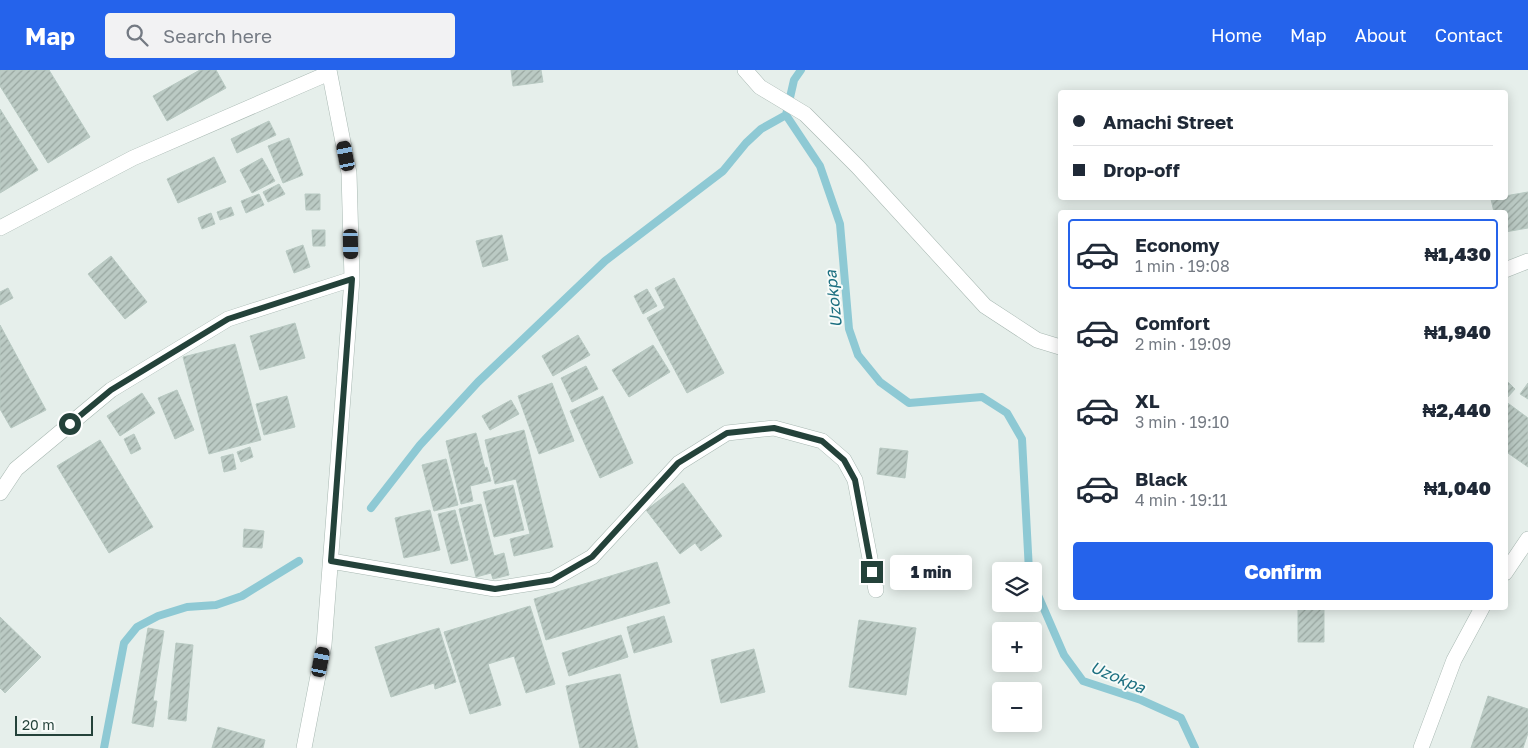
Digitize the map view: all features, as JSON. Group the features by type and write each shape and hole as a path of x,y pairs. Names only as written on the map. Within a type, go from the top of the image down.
{"street":[{"path":"745,70 760,87 805,114 858,167 985,306 1037,340 1058,345"},
{"path":"0,228 133,158 329,71 349,173 352,279 324,645 304,748"},
{"path":"1508,269 1528,260"},
{"path":"0,493 16,469 111,390 228,319 352,279"},
{"path":"331,561 495,589 552,580 592,557 678,463 727,433 774,428 822,441 844,460 855,480 876,590"},
{"path":"1508,569 1528,539"},
{"path":"1420,748 1454,660 1481,610"}],"building":[{"path":"0,70 49,70 90,137 48,163 0,86"},
{"path":"200,70 216,70 226,88 167,121 153,96"},
{"path":"511,70 541,70 543,82 513,86"},
{"path":"0,109 38,170 0,193"},
{"path":"269,121 276,135 237,153 231,139"},
{"path":"289,138 303,175 283,183 268,146"},
{"path":"214,157 226,182 178,203 167,179"},
{"path":"262,158 275,181 252,193 240,170"},
{"path":"279,184 285,194 268,202 263,192"},
{"path":"1528,192 1528,228 1508,231 1508,210 1494,210 1491,200 1508,200 1508,195"},
{"path":"259,194 264,205 246,213 241,201"},
{"path":"305,194 320,194 320,210 306,210"},
{"path":"231,207 234,215 220,220 217,212"},
{"path":"211,213 215,224 202,229 198,218"},
{"path":"312,230 325,230 325,246 313,246"},
{"path":"502,235 508,260 483,267 476,241"},
{"path":"303,245 310,267 294,273 286,251"},
{"path":"111,256 147,302 125,319 88,274"},
{"path":"674,278 724,373 687,393 647,318 665,308 655,288"},
{"path":"8,288 13,298 0,305 0,292"},
{"path":"647,289 657,306 643,314 634,296"},
{"path":"295,323 305,358 260,370 250,336"},
{"path":"0,325 46,410 11,428 0,409"},
{"path":"578,335 590,355 553,376 542,356"},
{"path":"235,344 261,440 209,454 183,357"},
{"path":"653,345 670,372 629,397 612,370"},
{"path":"586,366 598,389 572,402 561,378"},
{"path":"1508,382 1515,389 1508,397"},
{"path":"552,383 574,441 539,454 518,396"},
{"path":"1528,383 1528,399 1520,394"},
{"path":"177,390 194,430 175,439 158,398"},
{"path":"142,393 155,413 120,436 107,416"},
{"path":"287,396 295,427 264,435 256,404"},
{"path":"603,396 633,463 600,478 570,411"},
{"path":"511,400 519,414 490,430 482,416"},
{"path":"1508,403 1528,418 1528,467 1508,453"},
{"path":"524,430 553,547 514,556 510,539 530,534 516,479 495,484 485,440"},
{"path":"476,433 485,468 487,467 491,481 470,486 473,501 461,504 446,441"},
{"path":"134,434 141,449 131,454 124,439"},
{"path":"100,440 153,527 109,553 57,466"},
{"path":"250,447 253,457 241,462 237,452"},
{"path":"880,448 908,451 905,478 877,474"},
{"path":"233,454 236,469 224,472 221,457"},
{"path":"446,459 458,505 434,511 422,465"},
{"path":"683,483 722,536 701,551 695,543 680,554 646,510"},
{"path":"513,485 524,530 494,537 483,492"},
{"path":"481,504 494,556 504,553 509,575 493,579 491,573 476,577 459,509"},
{"path":"430,510 440,550 404,558 395,518"},
{"path":"455,510 468,560 451,564 438,514"},
{"path":"244,529 264,531 262,548 243,547"},
{"path":"657,562 670,603 546,640 534,599"},
{"path":"530,606 555,684 526,693 514,656 488,664 501,705 470,714 444,632"},
{"path":"1298,610 1324,610 1324,642 1298,642"},
{"path":"664,616 672,642 634,653 627,627"},
{"path":"0,617 41,657 5,693 0,688"},
{"path":"859,620 916,628 906,695 849,687"},
{"path":"148,628 164,631 153,701 157,701 153,727 132,723"},
{"path":"439,628 456,682 435,689 434,683 391,697 375,647"},
{"path":"621,635 628,657 569,676 562,653"},
{"path":"176,643 193,645 186,721 168,719"},
{"path":"754,649 765,692 721,703 711,660"},
{"path":"620,674 638,748 580,748 566,686"},
{"path":"1488,696 1528,709 1528,733 1523,748 1471,748"},
{"path":"218,727 265,740 263,748 212,748"}],"waterway":[{"name":"Uzokpa","path":"801,70 794,80 786,115 820,166 840,224 849,329 858,355 880,382 909,403 982,397 1007,413 1022,439 1029,562"},
{"path":"371,508 420,445 478,382 605,261 723,171 746,143 761,129 786,115"},
{"path":"104,748 124,643 137,627 158,616 187,607 216,605 242,596 299,561"},
{"name":"Uzokpa","path":"1042,604 1064,655 1083,681 1141,700 1181,718 1195,748"}],"route":[{"path":"70,424 111,390 228,319 352,279 331,561 495,589 552,580 592,557 678,463 727,433 774,428 822,441 844,460 855,480 872,572"}]}
